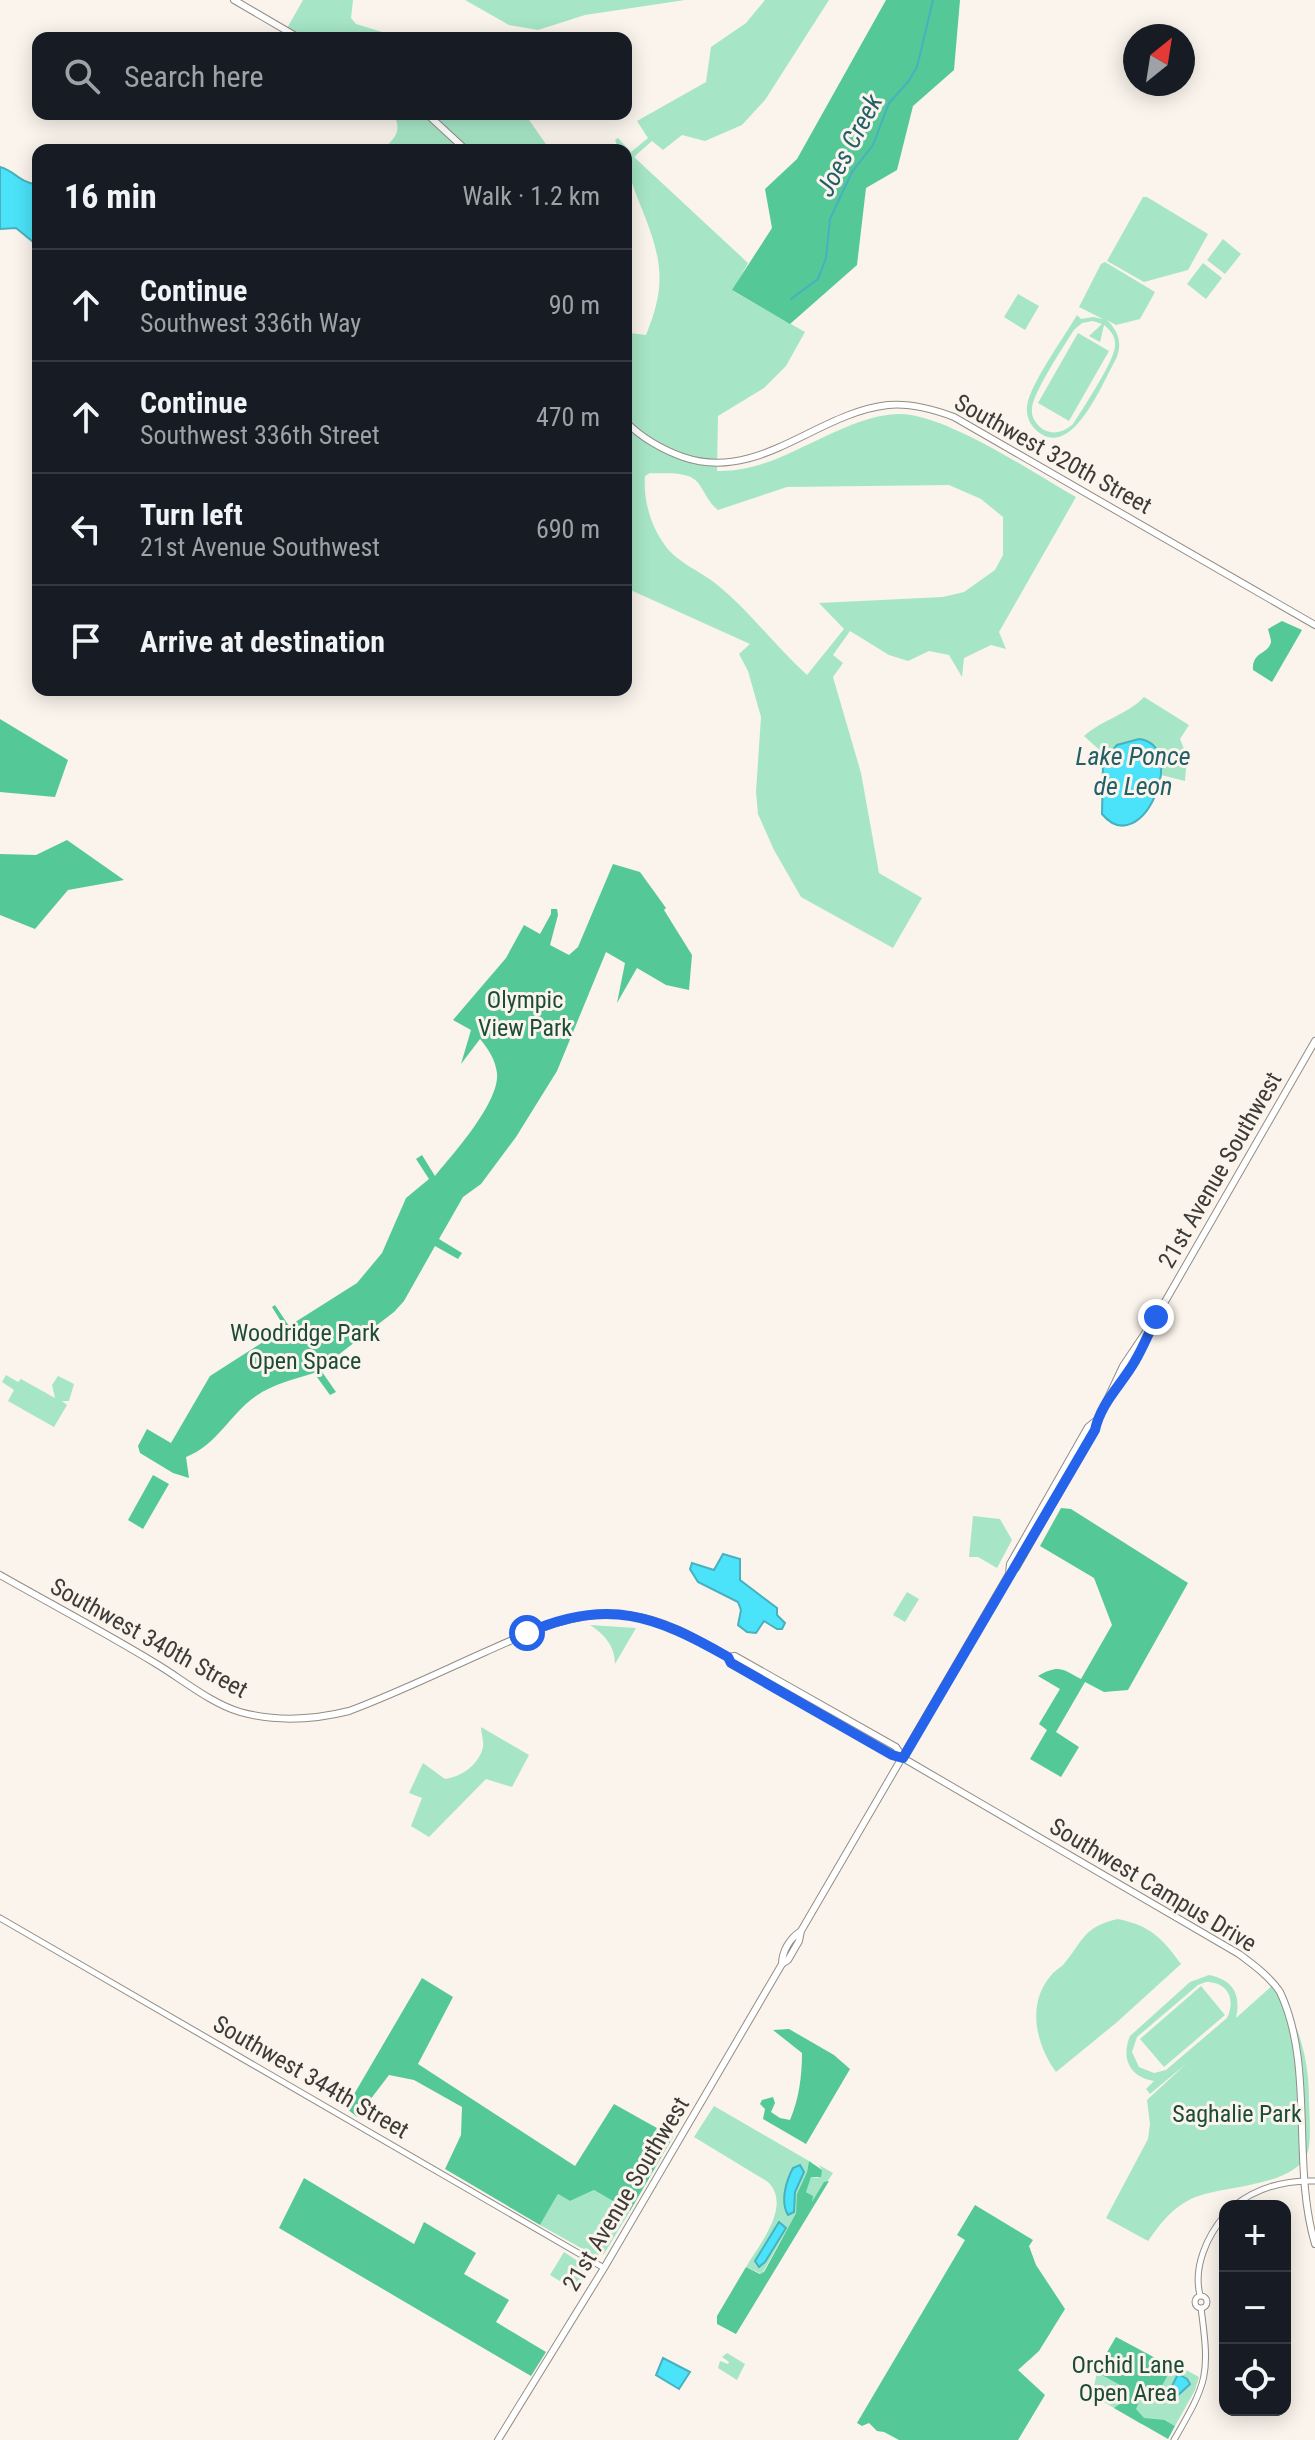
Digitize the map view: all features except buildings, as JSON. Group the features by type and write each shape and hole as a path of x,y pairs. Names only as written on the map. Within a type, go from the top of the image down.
{"main road":[{"path":"234,0 289,32"},
{"path":"434,120 460,144"},
{"name":"Southwest 320th Street","path":"632,427 666,450 697,461 716,463 758,456 870,409 906,405 938,411 1081,488 1315,625"},
{"name":"21st Avenue Southwest","path":"498,2440 793,1950 801,1931 1009,1574 1010,1564 1088,1427 1098,1419 1131,1368 1156,1317 1315,1041"},
{"name":"Southwest 340th Street","path":"0,1575 218,1702 237,1711 286,1719 325,1717 349,1711 536,1629 593,1615 626,1615 675,1627 728,1657"},
{"path":"735,1656 896,1747 903,1758 892,1755 796,1701 731,1663 728,1657 735,1656"},
{"path":"796,1701 813,1707 818,1704"},
{"name":"Southwest Campus Drive","path":"903,1758 1239,1954 1274,1984 1288,2005 1304,2049 1309,2091 1311,2180 1307,2212 1315,2244"}],"street":[{"name":"Southwest 344th Street","path":"0,1918 604,2268"},
{"path":"1243,2200 1260,2189 1311,2180"},
{"path":"1174,2440 1204,2384 1207,2350 1201,2308 1194,2303 1200,2295 1199,2273 1204,2252 1219,2226"}],"green space":[{"path":"303,0 353,0 351,18 356,24 382,32 289,32 286,30"},
{"path":"465,0 685,0 585,15 538,30 509,25"},
{"path":"765,0 829,0 765,100 742,125 705,141 682,135 663,150 652,141 634,157 748,263 733,291 805,332 786,366 764,388 718,416 717,471 760,465 853,424 898,414 917,416 964,433 1076,497 999,632 1006,649 991,645 964,658 962,677 949,655 929,651 908,661 889,655 850,631 833,655 843,663 833,677 861,773 879,873 922,898 893,948 801,897 774,850 758,814 756,792 761,717 748,671 739,654 750,644 632,591 632,333 646,335 657,301 659,272 654,243 632,184 632,151 648,138 637,121 706,82 711,47 746,23","holes":["670,473 695,480 718,510 787,487 949,485 981,499 1003,517 1003,555 995,570 964,592 943,597 819,603 844,629 807,675 751,616 708,578 680,560 662,541 648,510 645,476"]},
{"path":"886,0 960,0 954,70 913,106 897,170 866,188 857,265 790,324 732,290 772,228 765,189 797,159"},
{"path":"396,120 529,120 546,144 388,144 396,134"},
{"path":"1143,197 1208,234 1188,270 1144,282 1107,261"},
{"path":"1223,239 1241,254 1225,274 1207,260"},
{"path":"1105,262 1155,292 1140,319 1116,325 1107,320 1118,338 1116,359 1085,415 1074,428 1062,436 1049,437 1031,424 1027,413 1028,401 1077,315 1081,319 1103,319 1079,307 1101,264","holes":["1093,321 1102,324 1089,336 1100,342 1104,325 1114,336 1114,353 1104,373 1073,424 1059,432 1044,430 1035,421 1032,412 1033,402 1043,381 1074,330 1082,323"]},
{"path":"1203,263 1222,278 1206,299 1187,284"},
{"path":"1018,294 1039,306 1025,330 1004,317"},
{"path":"1078,333 1109,351 1069,421 1038,403"},
{"path":"1282,621 1302,630 1272,682 1253,670 1253,664 1269,646 1268,629"},
{"path":"1144,697 1189,725 1180,739 1187,756 1185,781 1161,775 1157,750 1149,741 1125,742 1106,756 1084,736"},
{"path":"0,719 68,760 55,797 0,792"},
{"path":"67,840 124,880 68,890 35,929 0,915 0,854 36,855"},
{"path":"613,864 640,872 666,908 664,910 692,955 689,990 666,985 637,968 617,1003 625,963 606,952 557,1071 516,1137 481,1184 463,1197 439,1239 462,1253 458,1259 435,1246 404,1301 394,1312 320,1369 336,1392 330,1395 314,1373 263,1392 247,1403 206,1445 186,1457 189,1478 173,1473 140,1453 138,1446 147,1429 171,1443 210,1376 285,1328 272,1307 275,1305 289,1326 357,1283 382,1253 406,1198 429,1179 416,1159 422,1155 435,1176 474,1127 496,1085 495,1063 480,1039 461,1064 471,1030 453,1020 506,958 524,925 540,934 551,909 557,909 558,915 550,945 569,955 578,947"},
{"path":"6,1375 18,1382 21,1379 55,1398 52,1385 58,1376 74,1384 69,1401 62,1401 67,1405 54,1427 8,1401 14,1390 2,1382"},
{"path":"153,1475 169,1484 143,1529 128,1520"},
{"path":"1061,1508 1071,1509 1188,1583 1128,1690 1104,1692 1085,1682 1056,1732 1079,1747 1061,1777 1030,1759 1047,1730 1039,1724 1060,1689 1038,1676 1060,1669 1081,1679 1112,1625 1094,1578 1040,1546"},
{"path":"973,1516 1000,1519 1012,1540 997,1568 978,1557 969,1557"},
{"path":"907,1592 919,1599 905,1622 893,1615"},
{"path":"590,1625 636,1628 615,1664 608,1641"},
{"path":"481,1727 529,1755 512,1787 486,1779 429,1837 411,1826 422,1798 409,1793 423,1763 445,1779 463,1773 481,1753"},
{"path":"1118,1919 1155,1934 1181,1964 1056,2072 1039,2036 1036,2022 1039,1997 1053,1973 1063,1965 1084,1936 1097,1926"},
{"name":"Saghalie Park","path":"1209,1975 1230,1985 1236,1996 1236,2018 1274,1984 1295,2024 1304,2053 1308,2083 1309,2149 1299,2165 1287,2173 1255,2184 1204,2194 1184,2203 1167,2217 1148,2241 1106,2218 1148,2139 1147,2100 1187,2063 1150,2094 1146,2089 1154,2081 1133,2071 1127,2059 1127,2044 1130,2036 1190,1982","holes":["1214,1983 1225,1988 1230,1998 1227,2018 1166,2070 1154,2073 1139,2067 1132,2052 1137,2037 1198,1985"]},
{"path":"422,1978 453,1997 418,2064 575,2166 614,2104 673,2137 630,2211 594,2190 570,2201 558,2194 540,2225 445,2169 461,2135 462,2107 414,2080 389,2075 357,2117 346,2108"},
{"path":"1201,1986 1225,2015 1164,2067 1140,2039"},
{"path":"789,2029 834,2055 850,2069 806,2144 763,2119 765,2109 760,2104 762,2100 773,2097 775,2103 771,2112 790,2120 796,2104 802,2053 773,2030"},
{"path":"714,2106 809,2161 799,2190 796,2213 762,2274 746,2267 771,2224 777,2202 775,2192 768,2182 694,2137"},
{"path":"809,2161 822,2170 821,2177 811,2177 806,2192 813,2196 812,2202 824,2182 829,2181 736,2334 717,2324 717,2316 746,2267 760,2274 764,2272 796,2213 797,2194"},
{"path":"819,2165 833,2173 807,2212 811,2195 805,2191 811,2177 818,2178 822,2170"},
{"path":"304,2178 414,2244 424,2222 476,2253 464,2274 509,2300 496,2322 546,2352 531,2376 279,2228"},
{"path":"594,2190 630,2211 604,2254 595,2256 540,2225 558,2194 570,2201"},
{"path":"975,2205 1033,2240 1029,2246 1036,2265 1065,2309 1039,2351 1018,2370 1045,2395 1018,2440 899,2440 877,2431 869,2423 862,2426 857,2423 965,2240 957,2235"},
{"path":"564,2252 588,2268 576,2291 550,2275"},
{"name":"Orchid Lane Open Area","path":"1116,2337 1172,2367 1199,2377 1175,2426 1166,2420 1141,2424 1092,2395 1098,2368"},
{"name":"Orchid Lane Open Area","path":"1116,2337 1172,2367 1155,2399 1140,2400 1136,2409 1144,2418 1165,2420 1175,2426 1168,2439 1114,2408 1127,2399 1129,2390 1102,2375 1098,2368"},
{"path":"727,2353 745,2364 737,2380 718,2368 720,2361 728,2364 722,2357"}],"water":[{"path":"0,167 32,183 32,241 16,228 0,229"},
{"name":"Lake Ponce de Leon","path":"1139,739 1154,746 1160,760 1160,778 1155,797 1145,813 1132,823 1117,825 1102,814 1103,761 1117,745"},
{"path":"723,1554 740,1559 740,1580 777,1608 777,1615 785,1623 782,1629 764,1621 756,1633 747,1632 738,1625 741,1610 738,1602 698,1582 690,1569 692,1563 714,1570"},
{"path":"800,2165 804,2172 795,2192 794,2212 788,2215 784,2204 786,2185 793,2168"},
{"path":"779,2222 786,2228 759,2267 755,2261"},
{"path":"663,2358 690,2372 679,2389 656,2375"},
{"path":"1178,2374 1190,2384 1174,2399 1169,2392"}],"waterway":[{"name":"Joes Creek","path":"791,299 818,279 826,258 830,219 852,172 873,145 889,103 917,67 933,0"}],"route":[{"path":"527,1633 559,1621 593,1615 626,1615 675,1627 815,1712 892,1755 903,1758 1009,1574 1016,1568 1095,1430 1113,1392 1131,1368 1156,1317"}],"park label":[{"name":"Olympic View Park","path":"525,1014"},
{"name":"Woodridge Park Open Space","path":"305,1347"}]}
